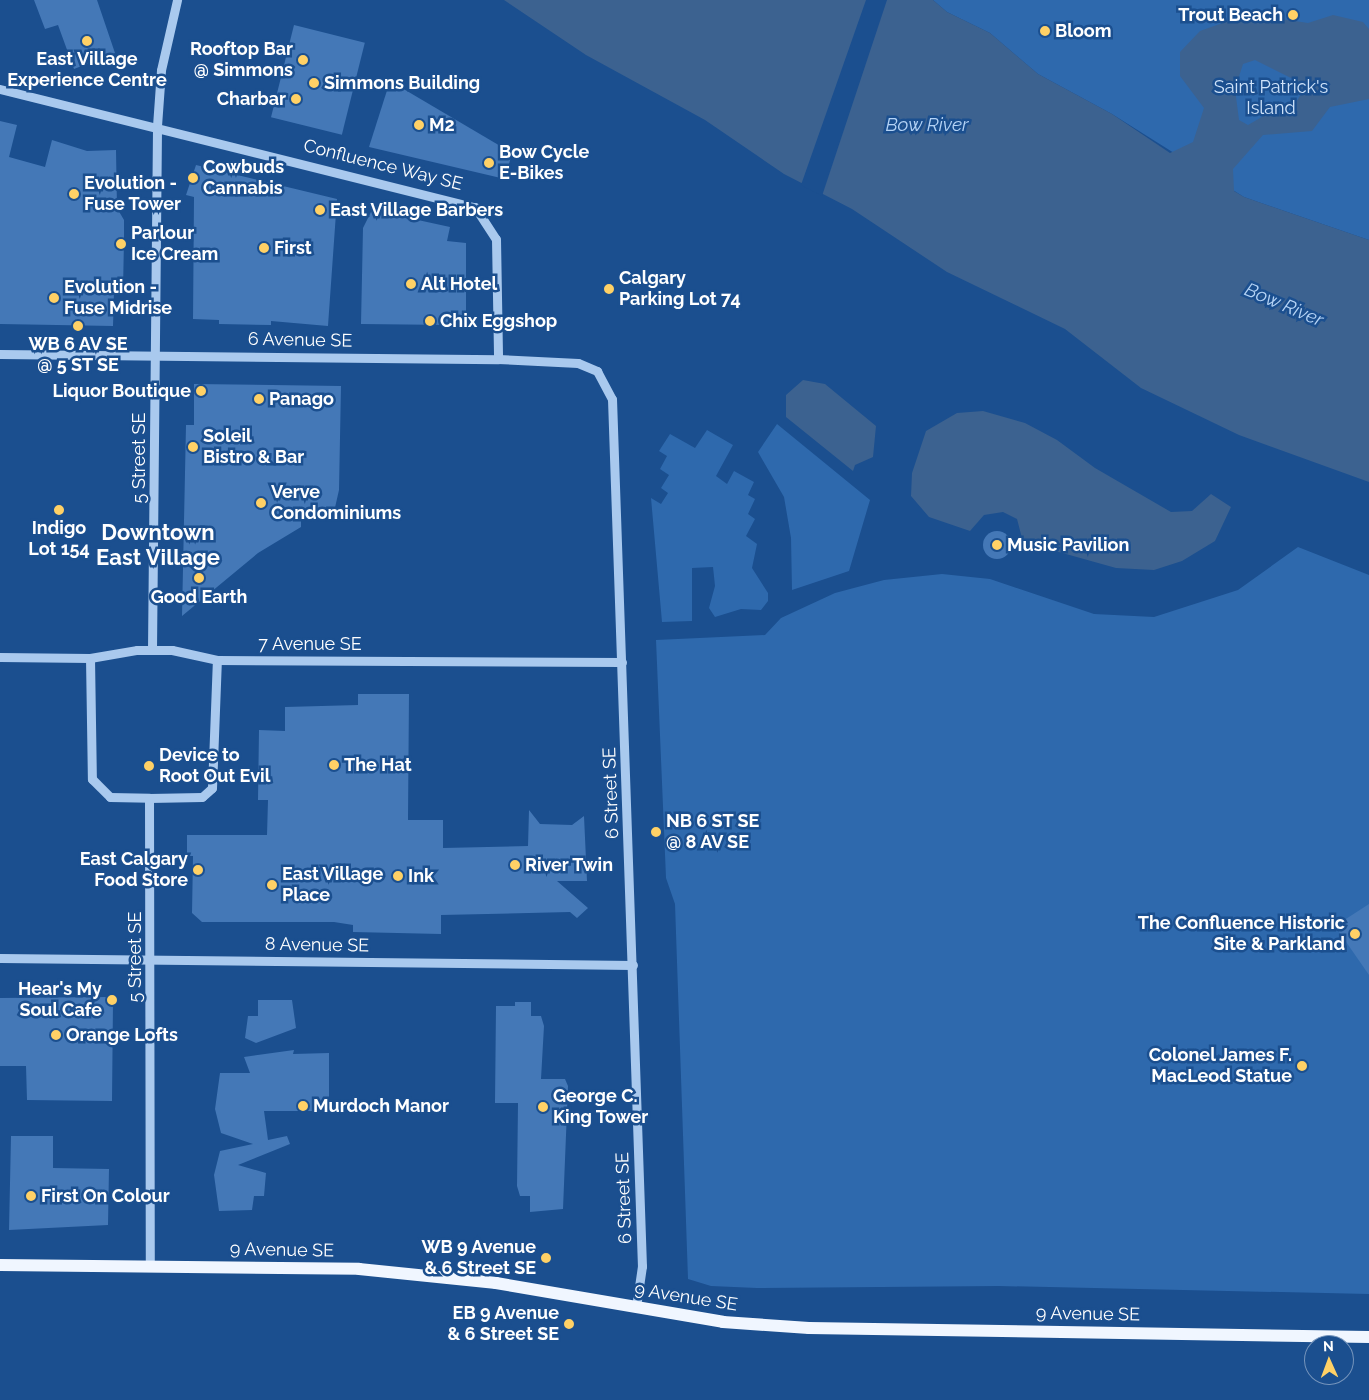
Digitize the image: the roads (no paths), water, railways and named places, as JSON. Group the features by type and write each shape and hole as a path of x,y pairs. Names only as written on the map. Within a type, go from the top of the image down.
{"main road":[{"name":"9 Avenue SE","path":"0,1265 150,1265 359,1269 496,1283 723,1322 809,1328 1369,1337"}],"street":[{"name":"5 Street SE","path":"152,650 157,126 161,70 177,0"},
{"name":"Confluence Way SE","path":"0,89 157,126 475,207 496,239 498,359"},
{"name":"6 Avenue SE","path":"0,354 498,359 578,363 597,371"},
{"name":"6 Street SE","path":"597,371 612,399 642,1266 636,1307"},
{"name":"7 Avenue SE","path":"0,657 90,658 152,650 217,660 622,662"},
{"path":"90,658 92,779 110,797 149,798 202,797 212,788 217,660"},
{"name":"5 Street SE","path":"149,798 152,960 150,1265"},
{"name":"8 Avenue SE","path":"0,958 633,965"}],"water":[{"name":"Bow River","path":"504,0 933,0 947,12 990,33 1038,74 1112,114 1170,153 1193,142 1204,108 1180,76 1180,52 1200,31 1248,14 1308,23 1333,15 1363,22 1369,29 1369,99 1330,107 1312,131 1263,135 1233,169 1234,191 1244,197 1369,240 1369,482 1239,435 1141,388 1065,329 947,272 852,209 784,174 705,120 586,55","holes":["1255,60 1297,81 1301,94 1290,113 1267,114 1248,125 1239,120 1235,89 1243,64"]},
{"path":"803,380 825,384 876,426 873,457 855,465 853,471 786,417 786,395"},
{"path":"983,411 1025,423 1057,440 1095,468 1171,512 1192,511 1211,494 1231,507 1215,541 1182,561 1154,570 1116,568 1023,542 1017,519 1003,512 984,515 970,531 929,517 911,496 912,473 926,431 957,413"}],"place":[{"name":"Trout Beach","path":"1293,15"},
{"name":"Bloom","path":"1045,31"},
{"name":"East Village Experience Centre","path":"87,41"},
{"name":"Rooftop Bar @ Simmons","path":"303,60"},
{"name":"Simmons Building","path":"314,83"},
{"name":"Charbar","path":"296,99"},
{"name":"M2","path":"419,125"},
{"name":"Bow Cycle E-Bikes","path":"489,163"},
{"name":"Cowbuds Cannabis","path":"193,178"},
{"name":"Evolution - Fuse Tower","path":"74,194"},
{"name":"East Village Barbers","path":"320,210"},
{"name":"Parlour Ice Cream","path":"121,244"},
{"name":"First","path":"264,248"},
{"name":"Alt Hotel","path":"411,284"},
{"name":"Calgary Parking Lot 74","path":"609,289"},
{"name":"Evolution - Fuse Midrise","path":"54,298"},
{"name":"Chix Eggshop","path":"430,321"},
{"name":"WB 6 AV SE @ 5 ST SE","path":"78,326"},
{"name":"Liquor Boutique","path":"201,391"},
{"name":"Panago","path":"259,399"},
{"name":"Soleil Bistro & Bar","path":"193,447"},
{"name":"Verve Condominiums","path":"261,503"},
{"name":"Indigo Lot 154","path":"59,510"},
{"name":"Music Pavilion","path":"997,545"},
{"name":"Good Earth","path":"199,578"},
{"name":"The Hat","path":"334,765"},
{"name":"Device to Root Out Evil","path":"149,766"},
{"name":"NB 6 ST SE @ 8 AV SE","path":"656,832"},
{"name":"River Twin","path":"515,865"},
{"name":"East Calgary Food Store","path":"198,870"},
{"name":"Ink","path":"398,876"},
{"name":"East Village Place","path":"272,885"},
{"name":"The Confluence Historic Site & Parkland","path":"1355,934"},
{"name":"Hear's My Soul Cafe","path":"112,1000"},
{"name":"Orange Lofts","path":"56,1035"},
{"name":"Colonel James F. MacLeod Statue","path":"1302,1066"},
{"name":"Murdoch Manor","path":"303,1106"},
{"name":"George C. King Tower","path":"543,1107"},
{"name":"First On Colour","path":"31,1196"},
{"name":"WB 9 Avenue & 6 Street SE","path":"546,1258"},
{"name":"EB 9 Avenue & 6 Street SE","path":"569,1324"}],"district":[{"name":"Downtown East Village","path":"158,544"}],"park label":[{"name":"Saint Patrick's Island","path":"1271,98"}]}
